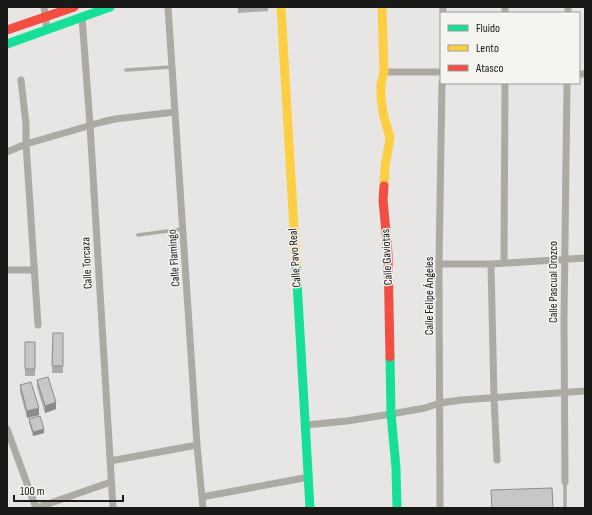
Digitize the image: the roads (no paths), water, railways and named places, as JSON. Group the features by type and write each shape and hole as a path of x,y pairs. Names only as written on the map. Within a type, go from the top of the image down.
{"street":[{"path":"44,7 47,30"},
{"path":"7,30 74,7"},
{"path":"7,44 110,7"},
{"name":"Calle Flamingo","path":"168,7 197,445 203,508"},
{"name":"Calle Pavo Real","path":"281,7 310,508"},
{"name":"Calle Gaviotas","path":"382,7 384,72 381,98 383,114 390,138 385,167 383,200 388,254 391,414 398,508"},
{"name":"Calle Torcaza","path":"82,17 113,508"},
{"path":"384,72 440,72"},
{"path":"21,80 26,124 38,325"},
{"name":"Calle Felipe Ángeles","path":"440,508 442,84"},
{"path":"504,263 505,84"},
{"name":"Calle Pascual Orozco","path":"565,482 564,259 567,84"},
{"path":"7,152 26,144 90,125 175,112"},
{"path":"440,264 491,264 585,258"},
{"path":"491,264 496,460"},
{"path":"7,270 34,270"},
{"path":"306,425 347,421 391,414 461,400 585,391"},
{"path":"7,429 36,508 111,482"},
{"path":"110,461 197,445"},
{"path":"202,497 308,477"}],"lane":[{"path":"126,70 172,67"},
{"path":"138,235 183,229"},
{"path":"565,482 565,508"}]}
